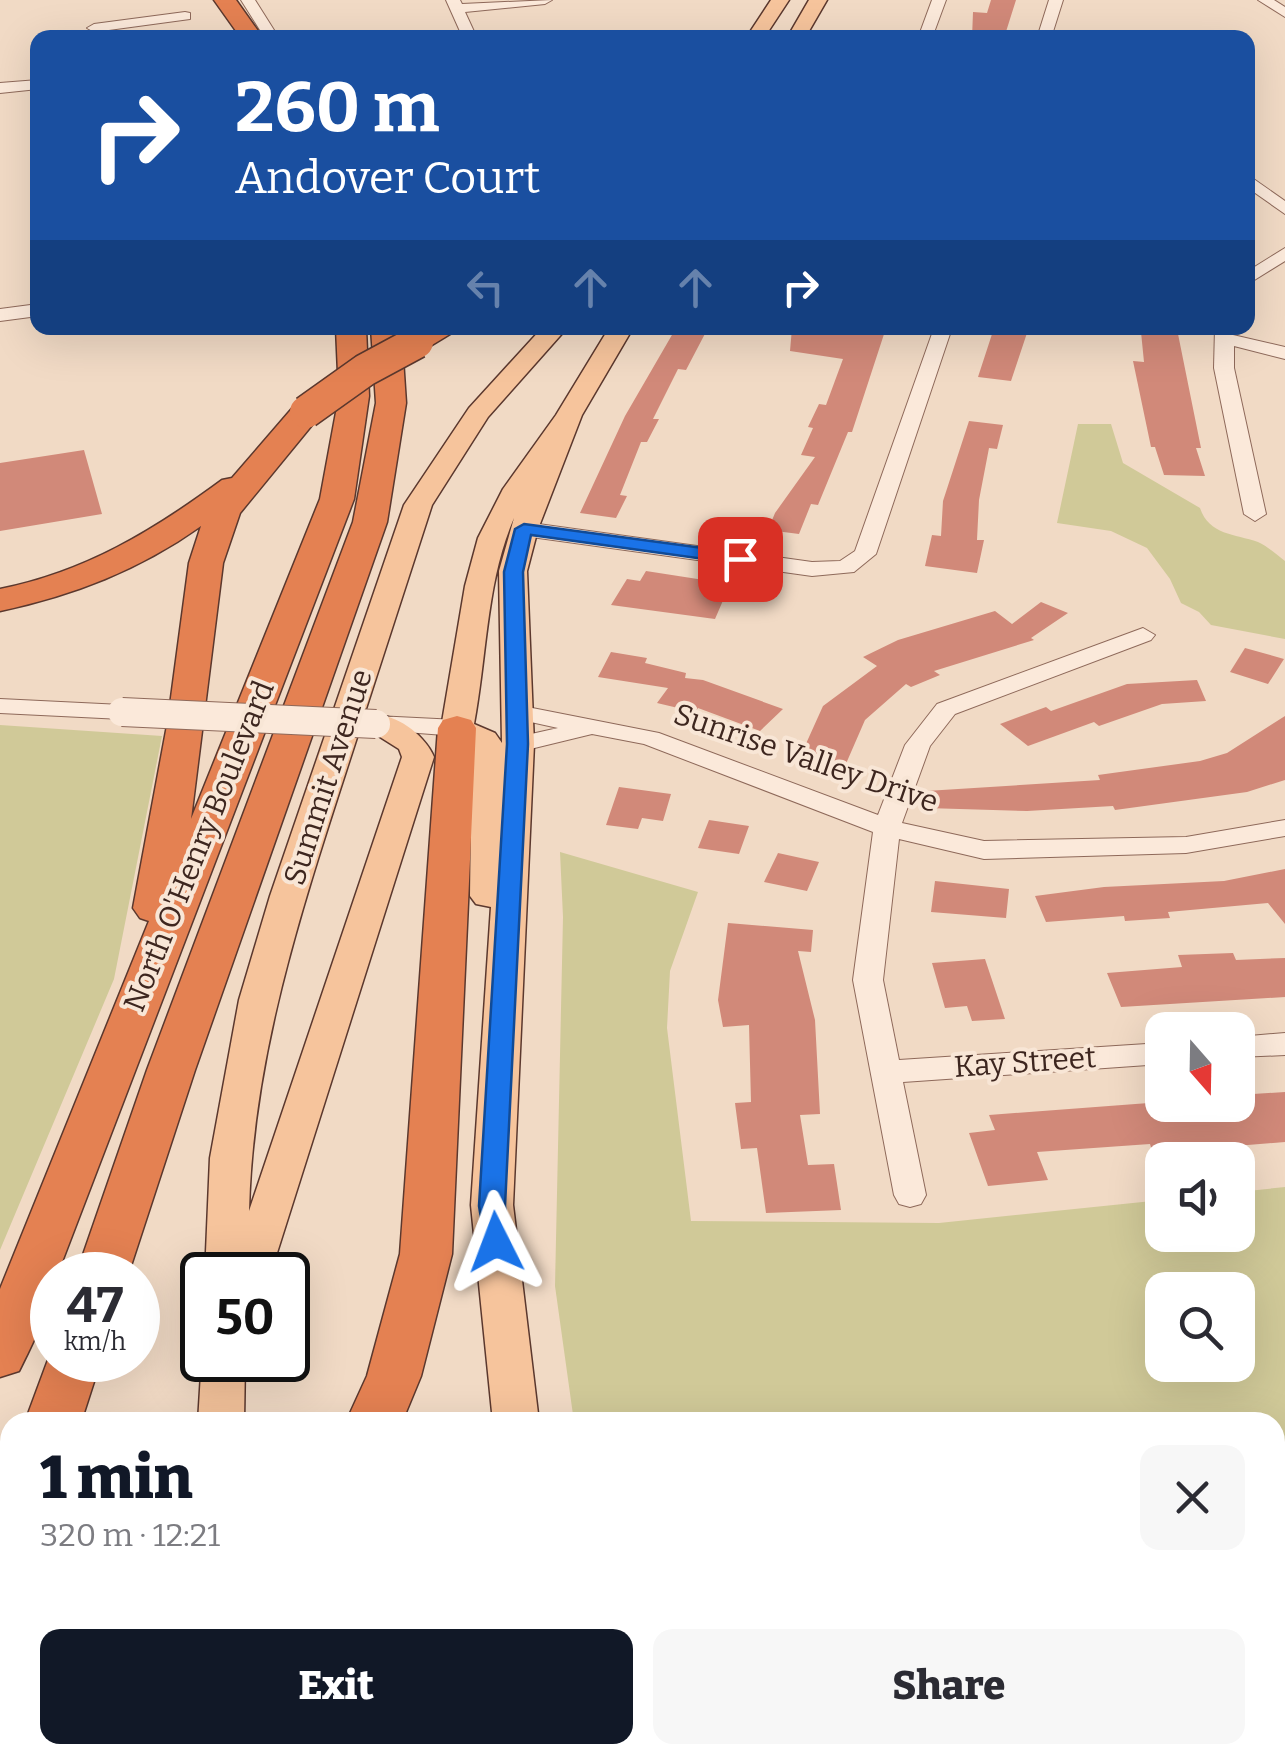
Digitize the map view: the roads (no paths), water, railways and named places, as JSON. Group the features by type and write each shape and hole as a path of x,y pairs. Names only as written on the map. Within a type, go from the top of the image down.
{"highway":[{"path":"226,0 247,30"},
{"path":"192,14 213,30"},
{"name":"North O'Henry Boulevard","path":"0,1355 338,499 354,396 351,335"},
{"path":"139,997 187,720 206,562 223,513 251,474 306,412 366,370 402,335"},
{"name":"North O'Henry Boulevard","path":"110,1252 370,522 402,335"},
{"path":"0,600 76,581 141,553 251,474"},
{"path":"378,1412 394,1376 426,1254 457,728"},
{"path":"56,1412 67,1382"}],"main road":[{"path":"761,30 780,0"},
{"path":"801,30 818,0"},
{"name":"Summit Avenue","path":"227,1252 230,1158 258,1000 288,896 418,505 478,414 549,335"},
{"path":"506,974 488,928 488,746 484,740 457,728 473,606 494,535 514,491 570,413 617,335"},
{"path":"515,1412 492,1206 518,728 513,572 524,529 570,413"},
{"path":"257,1252 418,757 413,744 376,724"},
{"path":"221,1412 222,1382"},
{"path":"222,1412 227,1382"}],"street":[{"path":"177,0 192,14"},
{"path":"248,0 267,30"},
{"path":"466,30 455,5 545,0"},
{"path":"928,30 939,0"},
{"path":"1047,30 1056,0"},
{"path":"1264,0 1285,12"},
{"path":"1274,0 1283,0"},
{"path":"94,28 192,14"},
{"path":"0,88 30,85"},
{"path":"1255,185 1285,209"},
{"path":"1255,274 1285,253"},
{"path":"0,315 30,311"},
{"path":"524,529 812,569 846,567 865,554 941,335"},
{"path":"1223,335 1224,368 1254,514"},
{"path":"1229,335 1285,353"},
{"path":"910,1195 868,980 888,828 918,744 946,710 1014,680 1143,635"},
{"path":"0,706 457,728"},
{"name":"Sunrise Valley Drive","path":"518,728 604,727 650,738 888,828 984,850 1186,845 1285,828"},
{"path":"1255,1046 1285,1044"},
{"name":"Kay Street","path":"888,1072 1145,1053"}]}
